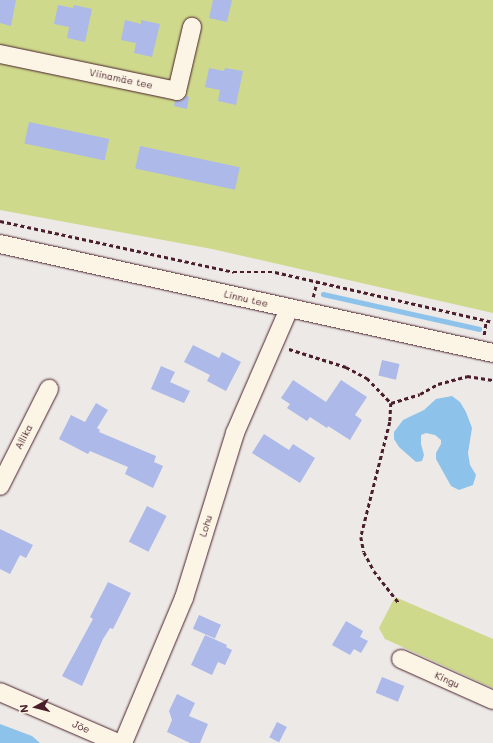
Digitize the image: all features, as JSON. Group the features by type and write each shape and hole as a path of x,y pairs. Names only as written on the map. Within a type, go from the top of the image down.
{"street":[{"name":"Viinamäe tee","path":"0,54 177,91 192,27"},
{"name":"Linnu tee","path":"0,244 289,309 491,345"},
{"name":"Lohu","path":"123,743 184,598 234,433 289,309"},
{"name":"Allika","path":"0,486 49,389"},
{"name":"Kingu","path":"401,659 493,700"},
{"name":"Jõe","path":"0,692 118,743"}],"path":[{"path":"0,221 233,272 275,272 493,322"},
{"path":"486,320 484,335 491,345"},
{"path":"274,344 346,366 367,378 391,403 390,422 361,537 364,552 374,571 399,603"},
{"path":"391,403 420,394 438,384 467,376 493,380"}],"green space":[{"path":"0,0 493,0 493,313 212,249 0,210"},
{"path":"395,597 493,639 493,688 385,639 379,628"}],"water":[{"path":"452,396 460,402 466,412 472,428 468,453 470,465 476,475 473,485 459,490 451,486 436,459 436,453 441,444 441,440 435,435 426,433 421,435 421,444 424,455 422,461 416,462 399,447 394,439 394,432 403,420 424,410 436,399"},
{"path":"0,724 32,736 40,743 0,743"}],"building":[{"path":"0,0 16,0 11,26 0,23"},
{"path":"213,0 232,0 227,22 209,18"},
{"path":"58,5 73,8 74,5 92,9 85,42 67,38 69,27 54,24"},
{"path":"125,20 141,24 141,20 160,24 152,57 134,53 136,43 121,40"},
{"path":"209,68 224,71 225,68 243,71 236,105 218,101 220,90 205,87"},
{"path":"186,96 189,97 187,109 174,106 175,101 181,101"},
{"path":"29,122 109,139 105,161 24,144"},
{"path":"140,146 240,167 235,190 135,168"},
{"path":"193,345 219,358 222,352 241,362 226,391 207,381 210,375 184,362"},
{"path":"382,360 400,364 396,380 378,376"},
{"path":"161,366 175,372 170,382 190,391 184,403 151,389"},
{"path":"293,380 326,402 341,380 367,397 355,415 362,420 350,440 310,417 307,421 287,408 290,404 281,398"},
{"path":"96,403 108,410 97,428 100,430 99,432 156,456 154,462 163,466 153,488 125,474 128,467 90,451 88,454 59,439 71,415 85,422"},
{"path":"264,434 289,450 293,444 315,458 300,483 252,453"},
{"path":"147,506 167,516 148,552 129,542"},
{"path":"0,529 33,545 26,558 20,555 10,574 0,569"},
{"path":"108,582 131,593 113,629 110,628 103,639 82,686 62,676 93,619 90,617"},
{"path":"199,615 221,625 215,638 193,629"},
{"path":"346,621 363,631 360,637 368,641 361,653 354,649 350,655 332,645"},
{"path":"205,635 227,645 226,647 232,650 225,665 218,662 212,675 191,665"},
{"path":"382,677 404,686 398,702 376,693"},
{"path":"177,694 195,703 189,716 208,724 200,743 190,743 167,732 172,720 169,711"},
{"path":"277,722 287,727 279,742 269,737"}],"waterway":[{"path":"323,294 479,329"}]}
